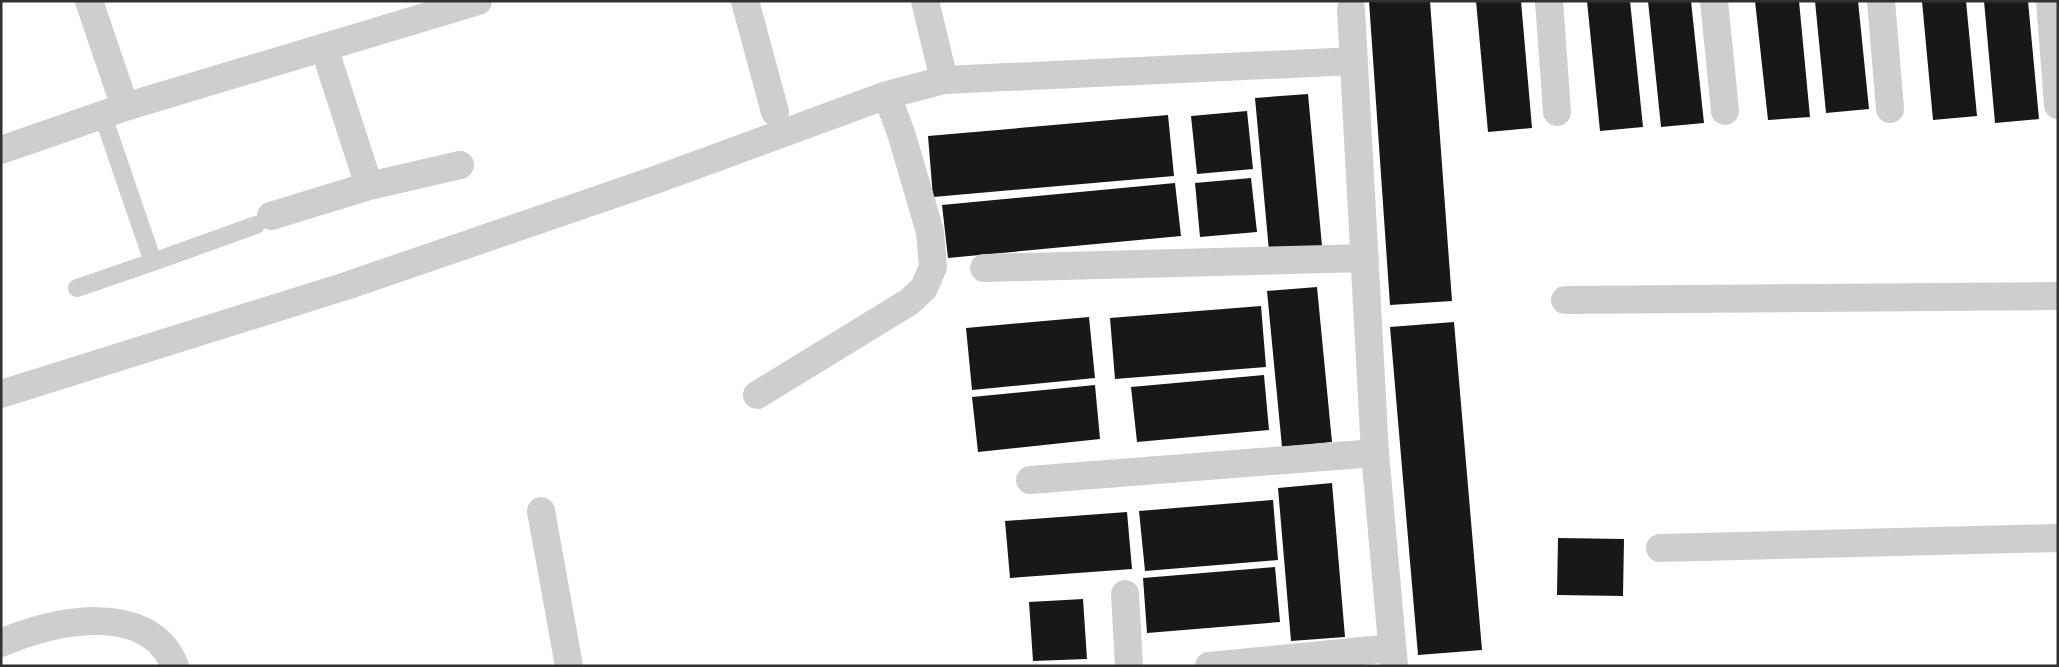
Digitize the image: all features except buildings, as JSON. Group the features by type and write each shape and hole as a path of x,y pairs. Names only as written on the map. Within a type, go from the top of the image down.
{"street":[{"path":"89,1 114,112"},
{"path":"1,150 114,112 478,1"},
{"path":"745,1 775,112"},
{"path":"925,1 944,80"},
{"path":"1549,1 1557,112"},
{"path":"1714,1 1725,112"},
{"path":"1881,1 1890,109"},
{"path":"2050,1 2058,104"},
{"path":"1209,666 1393,657 1375,453 1351,9"},
{"path":"324,48 369,186"},
{"path":"1,394 356,282 658,179 887,95 944,80 1354,61"},
{"path":"756,395 910,302 924,288 933,267 930,232 902,136 887,95"},
{"path":"264,221 369,186 460,165"},
{"path":"984,268 1365,258"},
{"path":"1565,300 2058,296"},
{"path":"1030,480 1375,453"},
{"path":"541,511 569,666"},
{"path":"1660,548 2058,538"},
{"path":"1125,594 1129,666"},
{"path":"1,643 22,634 70,622 109,621 128,625 148,635 163,647 175,666"}],"lane":[{"path":"114,112 154,262"},
{"path":"78,288 264,221"}]}
